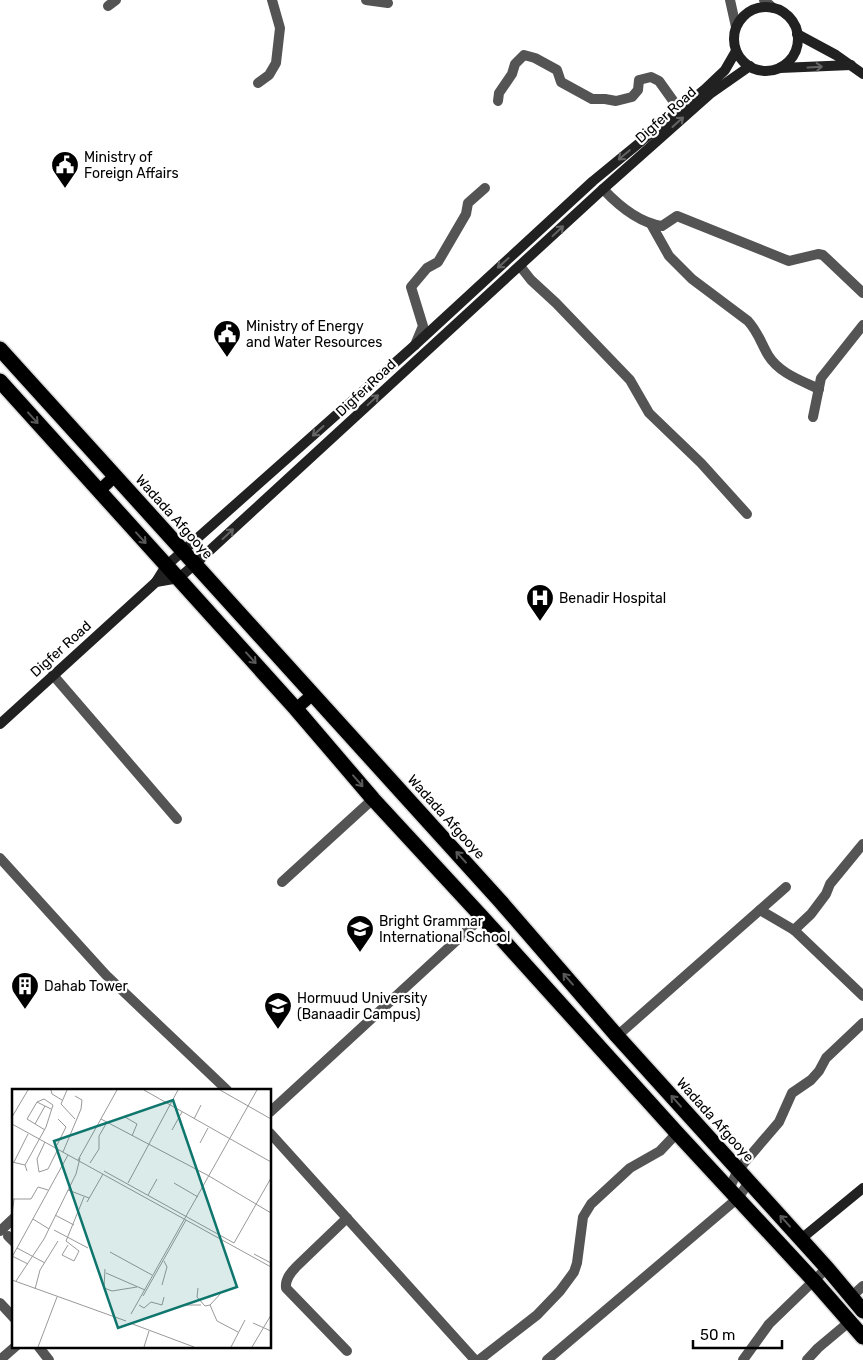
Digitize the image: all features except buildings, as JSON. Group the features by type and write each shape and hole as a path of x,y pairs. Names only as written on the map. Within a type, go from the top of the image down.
{"highway":[{"name":"Wadada Afgooye","path":"0,349 501,902 863,1310"},
{"path":"0,381 296,709 373,799 863,1337"}],"main road":[{"path":"99,491 115,476"},
{"path":"296,709 313,694"}],"street":[{"path":"258,83 269,76 276,63 280,28 272,0"},
{"path":"366,0 388,3"},
{"path":"730,0 736,27"},
{"path":"764,0 773,8 786,14 797,34 798,44 792,57 779,68"},
{"path":"773,8 755,9 741,19 736,27 734,35 736,51 744,62 750,66 765,70 851,65"},
{"path":"797,34 863,74"},
{"name":"Digfer Road","path":"0,724 156,582 166,566 415,345 586,188 705,89 725,70 736,51"},
{"path":"498,101 499,93 512,74 515,64 524,55 535,58 557,70 561,82 592,99 616,101 632,97 638,90 639,80 651,77 659,81 679,109"},
{"name":"Digfer Road","path":"179,578 603,189 710,94 750,66"},
{"path":"415,345 422,326 411,287 427,268 438,262 466,214 468,202 485,188"},
{"path":"603,189 614,201 651,224 662,226 677,216 789,261 823,254 863,293"},
{"path":"651,224 669,256 692,279 756,330 769,356 784,372 819,389"},
{"path":"520,266 531,280 556,303 630,380 649,413 701,463 747,514"},
{"path":"813,417 821,378 863,325"},
{"path":"156,582 179,578"},
{"path":"53,675 177,819"},
{"path":"282,882 373,799"},
{"path":"794,930 810,914 826,894 830,884 863,844"},
{"path":"0,858 106,975 226,1089"},
{"path":"618,1036 786,886"},
{"path":"760,910 794,930 863,996"},
{"path":"271,1111 482,917"},
{"path":"734,1194 738,1170 779,1122 792,1093 811,1080 819,1071 826,1058 863,1023"},
{"path":"271,1134 477,1360 537,1315 560,1291 574,1272 577,1263 583,1217 590,1204 630,1168 660,1151 677,1133"},
{"path":"548,1360 749,1182"},
{"path":"801,1240 863,1188"},
{"path":"347,1218 291,1272 286,1283 286,1288 347,1351"},
{"path":"7,1236 12,1223"},
{"path":"743,1360 769,1324 827,1268"},
{"path":"851,1297 863,1286"},
{"path":"0,1303 12,1316"},
{"path":"807,1360 818,1348 849,1322"},
{"path":"0,1360 14,1348"},
{"path":"40,1348 49,1360"}],"place":[{"name":"Ministry of Foreign Affairs","path":"65,189"},
{"name":"Ministry of Energy and Water Resources","path":"227,358"},
{"name":"Benadir Hospital","path":"540,622"},
{"name":"Bright Grammar International School","path":"360,953"},
{"name":"Dahab Tower","path":"25,1010"},
{"name":"Hormuud University (Banaadir Campus)","path":"278,1030"}]}
